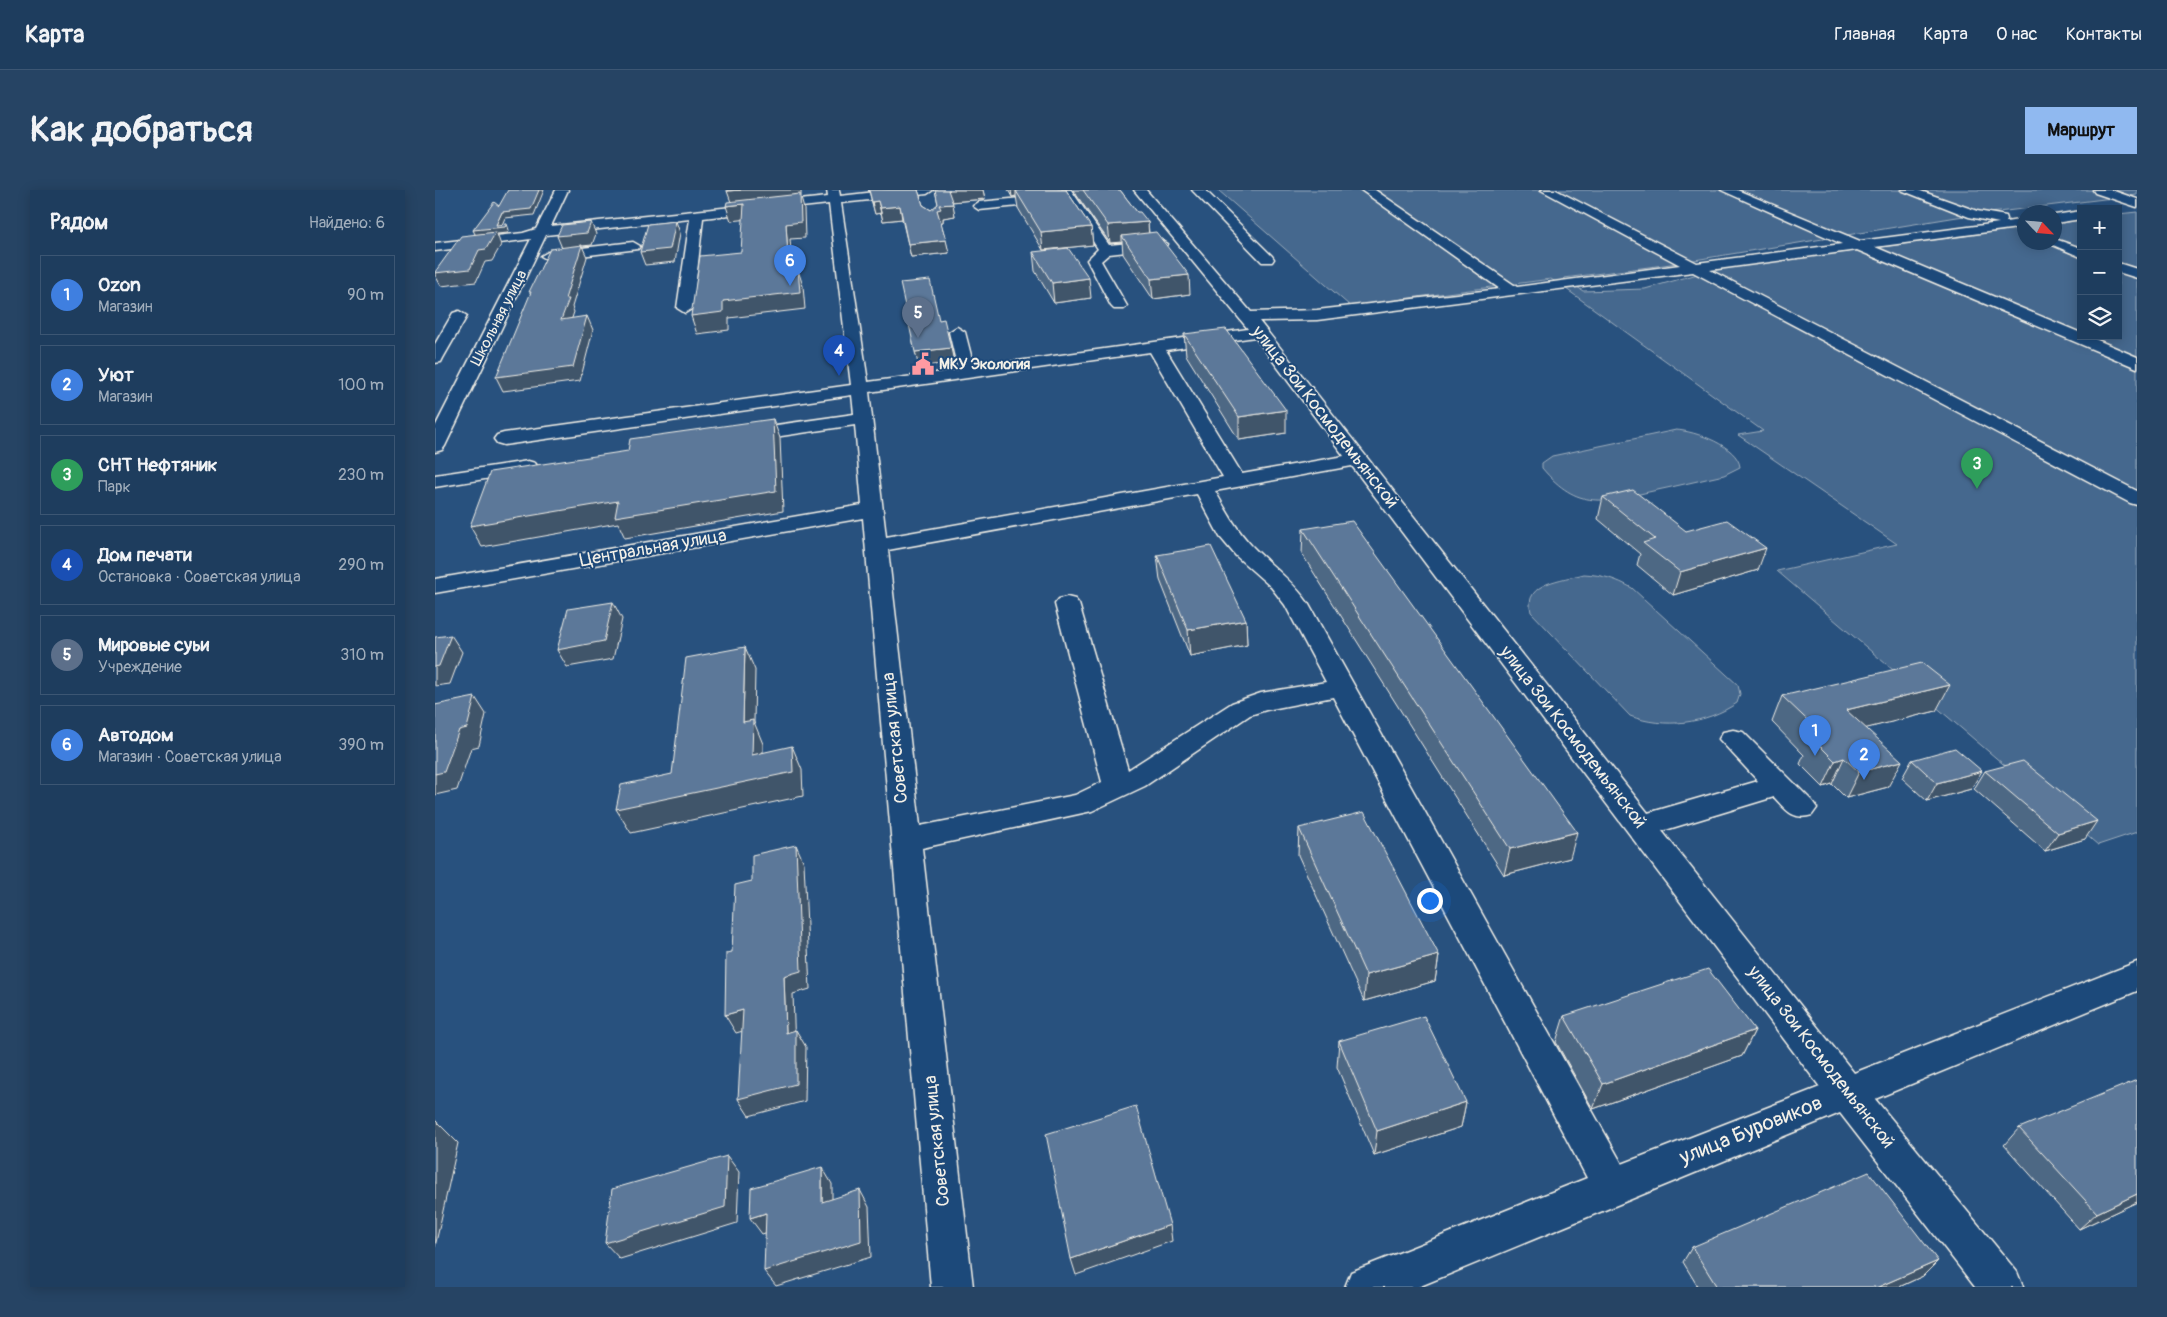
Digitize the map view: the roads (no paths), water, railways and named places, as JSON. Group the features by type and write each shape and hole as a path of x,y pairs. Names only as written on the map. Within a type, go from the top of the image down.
{"street":[{"name":"Школьная улица","path":"435,446 563,190"},
{"name":"улица Зои Космодемьянской","path":"1140,190 1253,324 1847,1092 2002,1287"},
{"path":"1198,190 1267,259"},
{"path":"1367,190 1514,292"},
{"path":"1547,190 2137,499"},
{"path":"1727,190 2137,363"},
{"path":"1907,190 1974,214 2005,221 2006,225 2017,229"},
{"path":"2099,190 2135,201"},
{"path":"435,247 524,237 544,231 697,214 834,195 927,193"},
{"path":"979,206 1068,194 1105,250"},
{"name":"Советская улица","path":"834,195 860,387 952,1287"},
{"path":"2122,210 2126,209 2135,201"},
{"path":"685,308 697,214"},
{"path":"2062,218 2077,216"},
{"path":"504,439 1155,346 1253,324 1514,292 2017,224"},
{"path":"1119,306 1094,260 1105,250 1183,242"},
{"path":"529,258 633,246"},
{"path":"2062,246 2077,251"},
{"path":"2122,268 2137,274"},
{"path":"435,358 459,316"},
{"path":"957,332 967,372"},
{"path":"1155,346 1236,481"},
{"path":"444,395 462,392"},
{"path":"727,438 863,418"},
{"path":"875,545 1358,459"},
{"path":"435,481 542,465"},
{"path":"1203,487 1228,532 1244,550 1279,582 1296,603 1613,1187"},
{"name":"Центральная улица","path":"435,586 872,510"},
{"path":"1067,604 1118,787"},
{"path":"906,840 1082,804 1118,787 1241,709 1261,702 1341,687"},
{"path":"1733,739 1802,808"},
{"path":"1641,826 1780,785"},
{"name":"улица Буровиков","path":"1366,1287 2137,976"}],"place":[{"name":"Автодом","path":"790,286"},
{"name":"Мировые суьи","path":"918,338"},
{"name":"МКУ Экология","path":"923,364"},
{"name":"Дом печати","path":"839,376"},
{"name":"СНТ Нефтяник","path":"1977,489"},
{"name":"Ozon","path":"1815,756"},
{"name":"Уют","path":"1864,780"}]}
